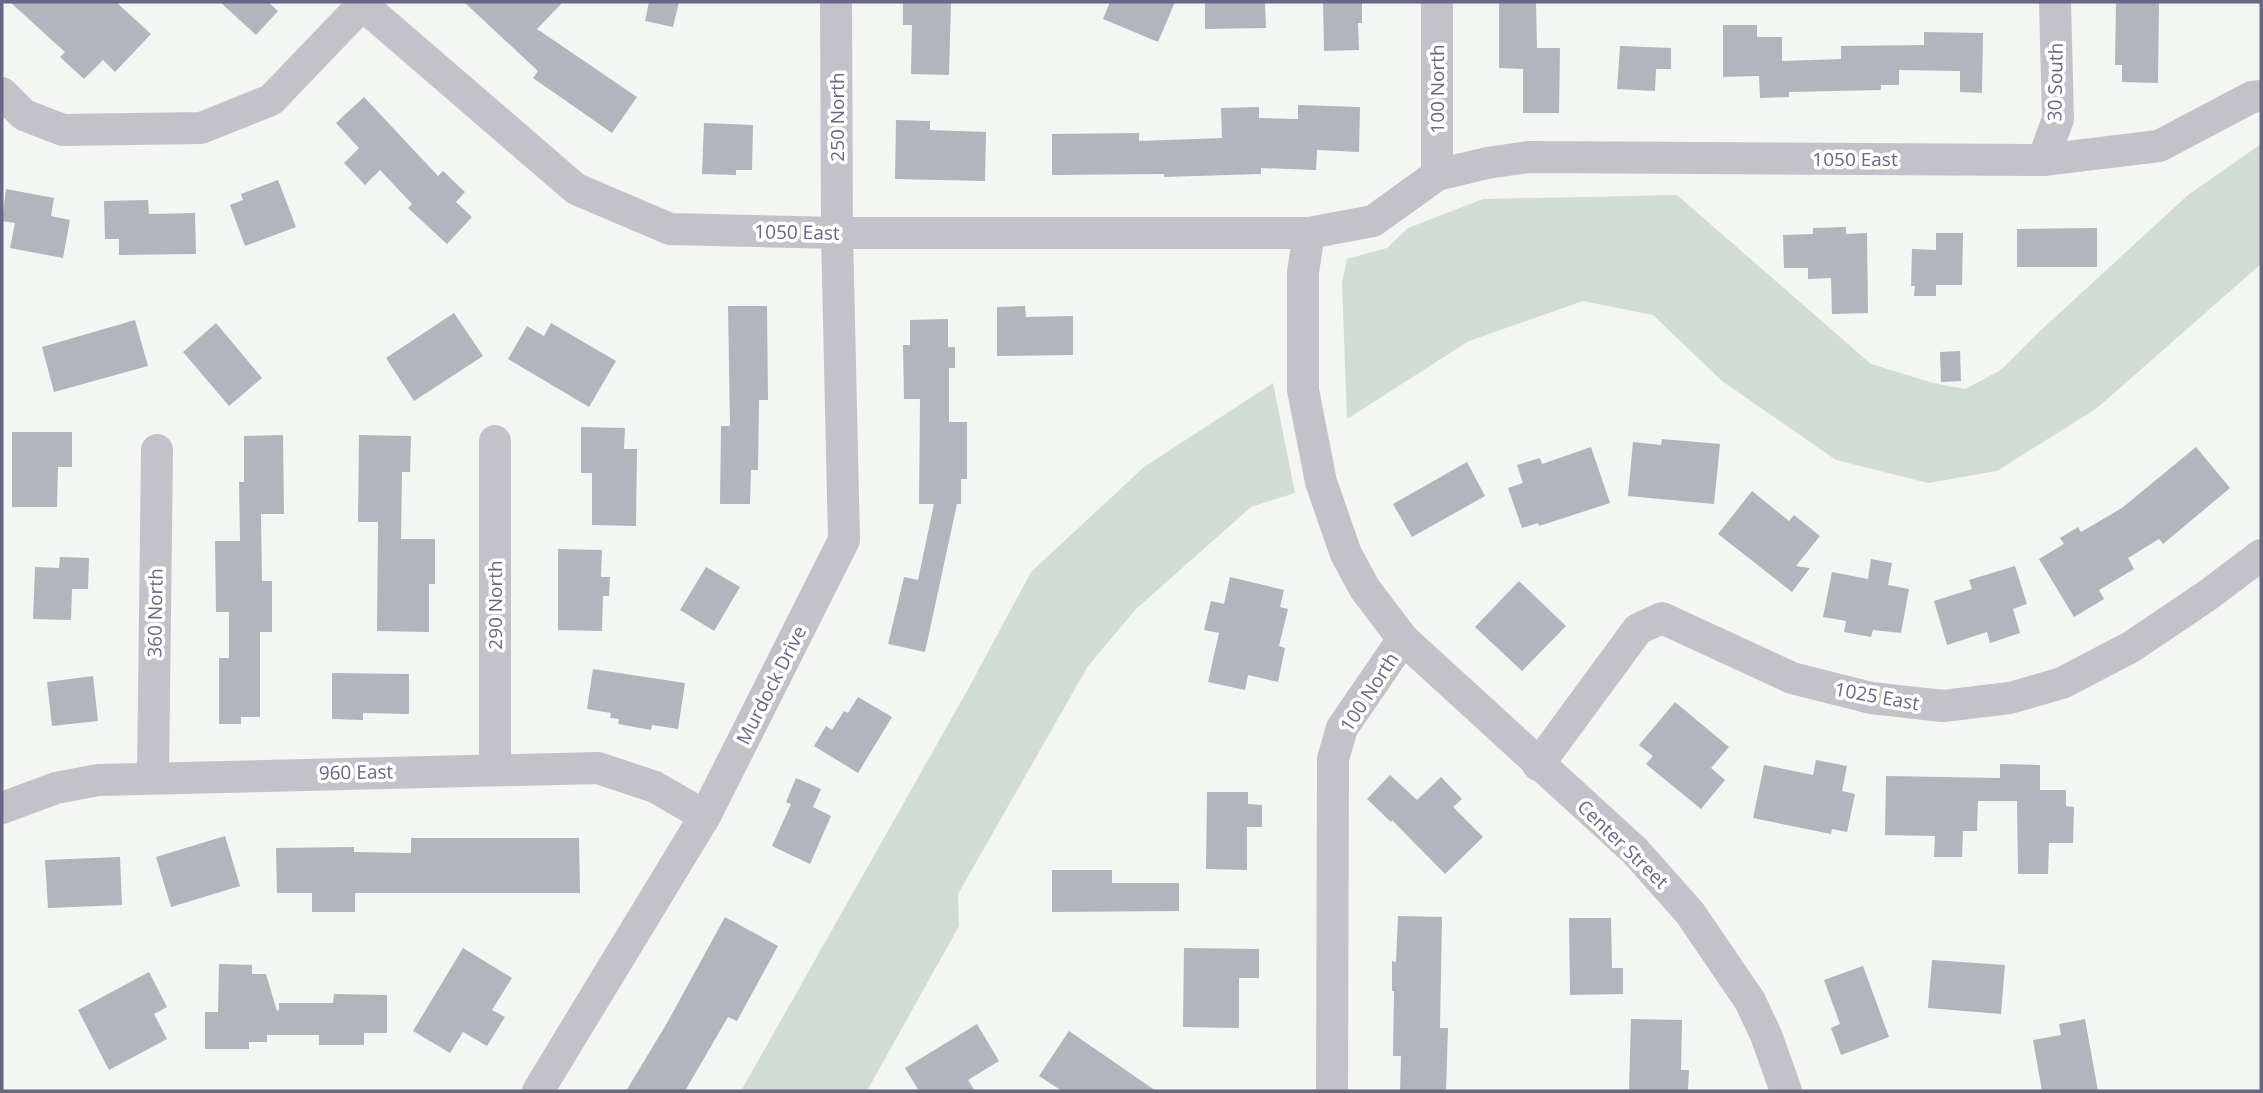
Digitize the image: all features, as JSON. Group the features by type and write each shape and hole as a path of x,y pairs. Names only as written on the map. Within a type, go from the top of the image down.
{"street":[{"name":"250 North","path":"836,2 837,233"},
{"name":"100 North","path":"1437,2 1437,175"},
{"name":"30 South","path":"2043,160 2058,119 2054,2"},
{"name":"1050 East","path":"362,3 576,189 670,229 837,233 1309,233 1373,221 1437,175 1487,163 1529,157 2043,160 2159,146 2252,97 2261,96"},
{"path":"2,93 24,115 63,130 201,128 271,100 362,3"},
{"name":"Murdock Drive","path":"538,1091 705,816 844,540 837,233"},
{"name":"100 North","path":"1309,233 1303,272 1303,390 1321,482 1346,554 1365,589 1403,639 1342,728 1334,758 1332,1091"},
{"name":"290 North","path":"495,442 495,769"},
{"name":"360 North","path":"153,776 157,450"},
{"name":"1025 East","path":"1538,765 1638,629 1662,618 1792,678 1871,698 1943,706 2010,698 2062,683 2131,647 2261,555"},
{"name":"Center Street","path":"1403,639 1635,851 1690,913 1750,1001 1766,1035 1786,1091"},
{"name":"960 East","path":"2,808 66,786 98,779 598,768 655,787 705,816"}],"shaded area":[{"path":"2261,144 2261,264 2097,408 1997,471 1928,483 1836,460 1722,381 1653,315 1583,301 1469,341 1347,419 1342,283 1347,259 1387,248 1408,228 1483,199 1677,195 1871,364 1933,383 1965,389 2001,370 2188,195"},
{"path":"1273,383 1295,493 1251,507 1136,609 1088,666 958,894 959,926 867,1091 741,1091 967,691 1031,572 1144,467"}],"building":[{"path":"10,2 116,2 151,34 115,72 103,60 84,79 60,57 65,52"},
{"path":"220,2 268,2 278,11 256,35"},
{"path":"464,2 563,2 537,29 637,97 612,133 533,78 538,71"},
{"path":"649,2 679,2 673,27 645,21"},
{"path":"903,2 951,2 949,75 911,74 912,25 903,25"},
{"path":"1110,2 1175,2 1158,42 1103,19"},
{"path":"1205,2 1265,2 1266,28 1205,29"},
{"path":"1323,2 1362,2 1362,23 1358,23 1359,50 1324,51"},
{"path":"1499,2 1536,2 1537,48 1560,48 1559,113 1523,113 1523,69 1499,68"},
{"path":"2116,2 2159,2 2158,83 2122,82 2122,65 2115,65"},
{"path":"1723,25 1757,25 1757,37 1782,37 1782,61 1841,59 1841,46 1924,45 1924,32 1983,33 1982,93 1960,92 1960,71 1899,70 1899,85 1881,85 1881,90 1789,92 1789,97 1760,98 1759,76 1723,77"},
{"path":"1620,46 1671,48 1671,69 1656,69 1655,91 1617,89"},
{"path":"364,97 438,176 443,171 465,192 456,202 472,217 447,244 408,208 412,204 380,170 365,185 344,163 359,148 336,123"},
{"path":"1298,105 1360,107 1359,152 1317,150 1316,170 1261,168 1261,174 1164,177 1164,174 1052,175 1052,134 1139,133 1139,141 1222,138 1221,108 1259,107 1259,118 1298,119"},
{"path":"896,120 930,121 930,130 986,132 985,181 895,179"},
{"path":"704,123 753,125 752,170 736,170 736,175 702,174"},
{"path":"278,180 296,227 245,246 230,205 243,200 241,194"},
{"path":"6,189 54,198 51,216 70,220 63,258 10,248 15,223 2,221"},
{"path":"148,200 149,214 195,213 196,254 119,255 119,239 105,239 104,201"},
{"path":"1846,227 1846,234 1867,233 1868,313 1832,314 1831,278 1808,279 1808,268 1784,268 1783,235 1813,234 1813,228"},
{"path":"2097,228 2097,267 2017,267 2017,229"},
{"path":"1936,233 1963,233 1962,285 1936,285 1936,296 1914,296 1915,286 1911,286 1912,249 1936,250"},
{"path":"728,306 767,306 768,400 759,400 758,470 751,470 750,504 720,504 721,426 730,426"},
{"path":"1025,306 1026,317 1073,316 1073,355 997,356 997,307"},
{"path":"454,313 483,356 414,401 386,358"},
{"path":"948,319 948,347 955,347 955,368 949,368 949,422 967,422 967,479 961,479 961,504 957,504 925,652 888,644 904,577 918,580 934,504 919,504 920,399 904,399 903,345 910,345 910,320"},
{"path":"135,320 148,366 54,392 42,347"},
{"path":"216,323 262,378 229,406 183,352"},
{"path":"551,323 616,361 589,407 508,359 527,326 544,336"},
{"path":"1960,351 1961,381 1941,382 1940,352"},
{"path":"581,427 625,428 624,449 637,449 636,526 592,525 592,473 581,473"},
{"path":"12,432 72,432 72,467 58,467 57,507 12,507"},
{"path":"283,435 284,514 261,514 262,581 272,581 272,632 260,632 260,717 241,717 241,724 219,724 219,658 229,658 229,612 216,612 215,541 240,541 239,482 244,482 244,436"},
{"path":"359,435 411,436 410,472 402,472 401,539 435,539 435,584 429,584 429,632 377,631 378,522 358,522"},
{"path":"1662,439 1720,444 1714,504 1628,496 1633,442 1661,445"},
{"path":"1591,447 1610,503 1539,526 1538,523 1522,528 1508,488 1523,483 1517,465 1540,458 1542,464"},
{"path":"2196,447 2230,488 2163,544 2159,539 2128,558 2134,569 2099,590 2104,599 2074,617 2039,559 2064,544 2060,538 2078,527 2081,532 2122,508"},
{"path":"1467,462 1485,496 1412,537 1393,504"},
{"path":"1752,491 1789,521 1794,515 1820,536 1796,566 1810,568 1792,592 1718,534"},
{"path":"558,549 602,550 601,577 610,577 609,596 603,596 602,631 558,630"},
{"path":"60,557 89,558 88,589 72,589 71,620 33,619 35,567 59,568"},
{"path":"1871,559 1892,563 1888,585 1909,589 1901,633 1873,630 1871,637 1844,632 1846,621 1823,617 1832,572 1868,579"},
{"path":"2015,566 2027,604 2013,609 2020,633 1990,643 1987,632 1947,645 1934,601 1972,589 1969,580"},
{"path":"706,567 740,587 714,631 680,610"},
{"path":"1230,577 1284,590 1280,607 1288,609 1279,646 1285,648 1278,682 1248,675 1245,690 1208,682 1219,633 1204,630 1211,601 1224,604"},
{"path":"1519,581 1566,626 1522,671 1475,627"},
{"path":"593,669 685,683 678,729 652,725 651,730 618,724 619,719 610,718 611,713 587,709"},
{"path":"332,673 409,674 409,714 363,713 363,720 332,719"},
{"path":"93,676 98,721 52,726 47,682"},
{"path":"858,697 892,717 858,773 814,746 826,726 832,730 844,711 848,713"},
{"path":"1675,702 1729,747 1711,768 1725,780 1701,809 1646,764 1653,756 1639,745"},
{"path":"1816,760 1847,766 1842,791 1855,794 1847,832 1832,829 1831,834 1753,818 1764,765 1813,775"},
{"path":"2000,764 2040,765 2040,790 2066,790 2066,806 2074,807 2073,843 2049,843 2048,874 2018,874 2017,801 1978,801 1977,831 1963,831 1962,857 1934,857 1935,836 1885,835 1886,776 2000,778"},
{"path":"1390,775 1417,800 1441,777 1462,799 1453,807 1483,837 1445,874 1392,820 1391,822 1367,799"},
{"path":"796,778 821,789 813,807 831,816 810,864 772,846 791,804 786,802"},
{"path":"1207,792 1248,792 1248,804 1262,805 1262,827 1247,827 1247,870 1206,869"},
{"path":"225,836 240,886 171,907 156,857"},
{"path":"411,838 579,838 580,893 355,893 355,912 312,912 312,893 277,893 276,848 354,847 354,852 411,853"},
{"path":"120,857 122,905 48,908 45,860"},
{"path":"1052,870 1112,870 1112,883 1179,883 1179,911 1052,912"},
{"path":"1398,916 1442,917 1440,1028 1448,1028 1446,1091 1400,1091 1401,1056 1393,1056 1392,991 1392,961 1396,962"},
{"path":"725,917 778,946 737,1021 728,1017 685,1091 626,1091 667,1023"},
{"path":"1569,918 1611,918 1612,968 1623,968 1623,994 1570,995"},
{"path":"463,948 512,978 492,1010 505,1017 487,1046 463,1032 450,1053 413,1031"},
{"path":"1184,948 1259,949 1259,978 1239,978 1239,1028 1183,1027"},
{"path":"1932,960 2005,965 2001,1014 1928,1008"},
{"path":"219,964 252,965 252,974 266,974 277,1011 279,1003 333,1003 334,994 387,995 387,1033 364,1033 364,1045 319,1045 319,1035 267,1035 267,1042 249,1042 249,1049 205,1049 205,1012 218,1012"},
{"path":"1863,966 1889,1037 1841,1055 1831,1028 1840,1024 1824,980"},
{"path":"149,972 167,1007 154,1014 167,1039 109,1070 78,1010"},
{"path":"1631,1019 1682,1020 1681,1070 1689,1070 1688,1091 1629,1091"},
{"path":"2085,1019 2098,1091 2042,1091 2033,1040 2061,1035 2059,1024"},
{"path":"977,1024 999,1061 968,1080 975,1091 919,1091 905,1068"},
{"path":"1069,1031 1156,1091 1062,1091 1039,1076"}]}
